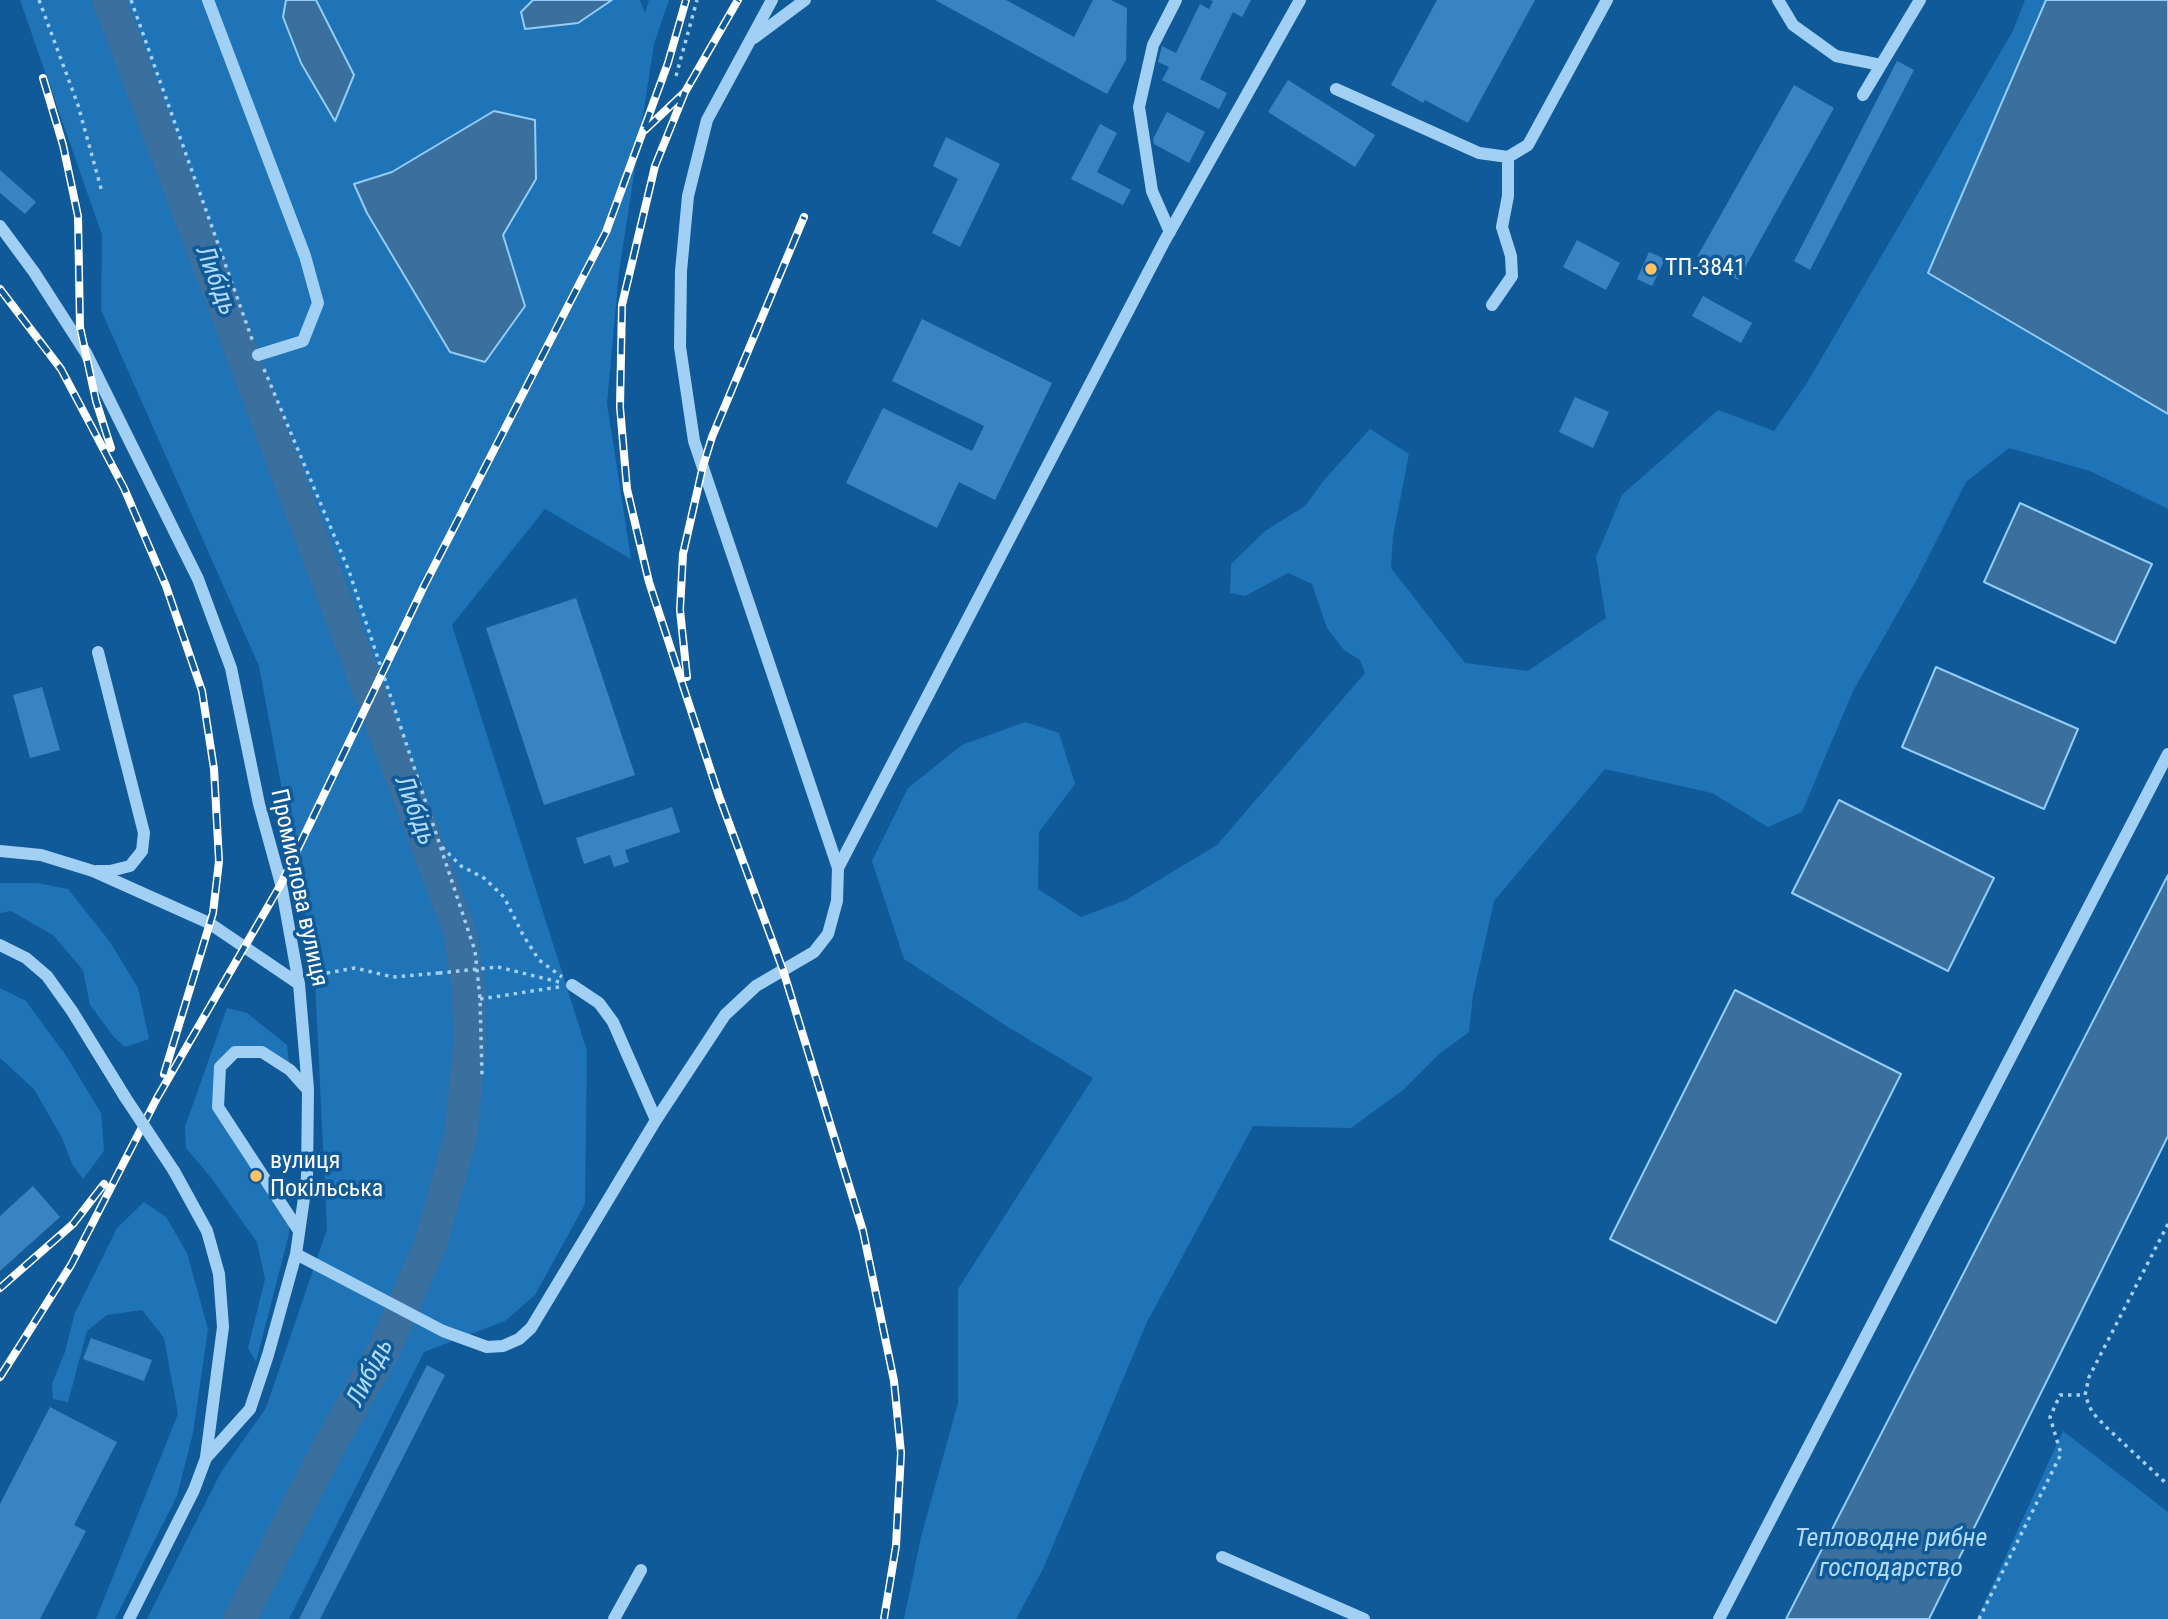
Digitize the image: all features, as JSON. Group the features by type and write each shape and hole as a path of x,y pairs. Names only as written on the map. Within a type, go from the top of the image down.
{"street":[{"path":"208,0 305,256 318,303 303,341 258,355"},
{"path":"296,1254 443,1331 486,1347 503,1346 519,1339 531,1328 656,1120 726,1014 755,986 814,952 828,934 838,901 838,868 694,441 680,347 681,271 688,196 707,120 772,0"},
{"path":"751,40 805,0"},
{"path":"1170,232 1152,191 1139,107 1153,45 1176,0"},
{"path":"838,868 1170,232 1300,0"},
{"path":"1336,89 1479,153 1508,157 1528,145 1607,0"},
{"path":"1778,0 1793,25 1836,56 1881,65"},
{"path":"1863,94 1920,0"},
{"path":"1492,305 1512,276 1511,256 1502,227 1508,196 1508,157"},
{"name":"Промислова вулиця","path":"0,226 34,272 86,354 198,579 231,668 259,804 281,884 299,981 307,1089 307,1177 296,1254 250,1409 206,1458 194,1490 129,1619"},
{"path":"93,871 110,871 130,866 142,851 144,833 99,652"},
{"path":"1719,1619 2168,754"},
{"path":"0,851 41,855 93,871 209,923 299,981"},
{"path":"0,945 26,958 47,976 174,1171 206,1231 219,1274 223,1326 206,1458"},
{"path":"572,985 599,1003 613,1022 656,1120"},
{"path":"299,1231 218,1107 220,1067 235,1052 262,1052 290,1070 307,1089"},
{"path":"1222,1557 1364,1619"},
{"path":"614,1619 641,1570"}],"path":[{"path":"39,0 78,105 102,192"},
{"path":"131,0 258,355 349,571 475,951 480,999 482,1074"},
{"path":"676,76 696,0"},
{"path":"440,845 461,866 484,878 504,897 539,960 572,985"},
{"path":"299,981 355,968 393,977 498,967 572,985"},
{"path":"480,999 572,985"},
{"path":"2168,1224 2089,1377 2085,1395 2092,1412 2168,1485"},
{"path":"1979,1619 2061,1454 2050,1417 2060,1395 2085,1395"}],"shaded area":[{"path":"20,0 286,0 283,17 301,63 335,120 354,75 316,0 533,0 521,12 525,29 578,23 612,0 640,0 645,13 649,0 669,0 654,44 619,272 607,403 631,559 545,509 452,625 587,1051 585,1204 535,1295 505,1321 424,1352 289,1619 147,1619 221,1472 266,1408 327,1229 314,961 259,666 101,310 102,235","holes":["494,111 536,179 503,235 525,307 450,352 367,213 354,184 392,172"]},
{"path":"2025,0 2168,0 2168,509 2090,471 2009,448 1966,482 1916,581 1853,691 1802,812 1768,827 1712,793 1605,769 1494,901 1473,995 1469,1032 1439,1054 1403,1090 1351,1128 1253,1126 1147,1322 1043,1569 1016,1619 904,1619 921,1537 958,1403 958,1289 1093,1078 1008,1027 904,959 872,861 908,788 962,745 1025,722 1059,733 1075,784 1039,832 1038,889 1081,917 1126,900 1217,845 1365,673 1360,660 1344,650 1327,628 1312,584 1288,573 1245,596 1230,593 1231,564 1265,531 1305,506 1325,479 1370,429 1409,454 1393,536 1391,568 1465,663 1528,671 1606,618 1596,557 1622,495 1718,410 1774,431 1807,383 2013,31"},
{"path":"0,883 37,883 68,889 110,942 138,988 149,1039 125,1047 90,1005 83,970 53,935 11,911 0,913"},
{"path":"0,988 26,1001 67,1057 101,1113 104,1151 83,1179 72,1164 62,1138 34,1089 0,1058"},
{"path":"227,1008 247,1013 287,1045 290,1070 261,1052 235,1052 220,1067 218,1107 290,1216 289,1234 256,1362 248,1348 265,1279 257,1242 186,1148 185,1127"},
{"path":"144,1202 166,1217 187,1253 208,1329 193,1433 177,1496 115,1619 96,1619 178,1414 164,1338 142,1310 107,1315 87,1331 68,1402 53,1399 52,1384 65,1352 75,1313 117,1228"},
{"path":"2063,1431 2168,1512 2168,1619 1977,1619"}],"water":[{"path":"286,0 316,0 354,75 335,121 301,63 283,17"},
{"path":"533,0 612,0 578,23 525,29 521,12"},
{"path":"2046,0 2168,0 2168,414 1928,273"},
{"path":"494,111 535,120 536,179 503,235 525,306 485,362 450,352 367,213 354,184 392,172"},
{"path":"2020,503 2152,564 2115,643 1984,582"},
{"path":"1936,667 2078,729 2044,809 1902,747"},
{"path":"1839,800 1994,878 1948,971 1792,893"},
{"name":"Тепловодне рибне господарство","path":"2168,875 2168,1136 1929,1619 1786,1619"},
{"path":"1735,990 1901,1074 1776,1323 1610,1239"}],"building":[{"path":"935,0 1006,0 1074,37 1093,0 1111,0 1127,8 1126,60 1107,94"},
{"path":"1210,0 1251,0 1242,17 1233,12 1200,79 1227,93 1219,109 1162,80 1169,67 1158,62 1162,46 1176,53 1200,4 1209,9 1213,1"},
{"path":"1437,0 1535,0 1468,123 1391,85"},
{"path":"1897,61 1914,70 1810,270 1794,261"},
{"path":"1288,80 1375,135 1355,167 1268,112"},
{"path":"1794,85 1834,108 1738,280 1697,257"},
{"path":"1167,112 1205,132 1189,163 1154,144 1153,139"},
{"path":"1100,124 1117,133 1097,172 1131,190 1123,205 1071,179"},
{"path":"946,137 1000,164 960,247 932,233 958,179 933,166"},
{"path":"0,170 36,202 25,214 0,193"},
{"path":"1577,240 1620,263 1606,290 1563,267"},
{"name":"ТП-3841","path":"1649,252 1665,259 1652,286 1637,279"},
{"path":"1703,296 1752,323 1741,343 1692,316"},
{"path":"922,319 1052,383 995,500 959,482 937,528 846,483 883,408 972,451 984,426 892,381"},
{"path":"1575,397 1609,412 1593,448 1559,432"},
{"path":"576,598 635,775 544,805 486,628"},
{"path":"42,687 60,750 30,758 13,695"},
{"path":"672,807 680,832 625,850 629,862 614,867 610,855 584,864 576,838"},
{"path":"33,1186 60,1217 0,1271 0,1216"},
{"path":"91,1338 152,1360 144,1381 83,1359"},
{"path":"427,1365 445,1375 320,1619 299,1619"},
{"path":"50,1407 117,1442 74,1525 86,1531 40,1619 0,1619 0,1504"}],"waterway":[{"name":"Либідь","path":"109,0 460,932 468,986 470,1040 461,1135 431,1243 385,1348 329,1446 240,1619"}],"railway":[{"path":"0,1377 71,1265 157,1098 281,884 424,586 606,232 668,63 686,0"},
{"path":"645,130 685,92 738,0"},
{"path":"43,78 63,145 78,216 80,327 96,401 111,448"},
{"path":"685,92 655,166 622,305 620,407 627,489 649,582 719,796 783,970 863,1231 894,1381 901,1453 896,1546 884,1619"},
{"path":"687,677 680,610 683,554 703,466 712,437 804,217"},
{"path":"0,289 61,369 124,488 166,586 202,691 214,769 219,861 213,913 164,1074"},
{"path":"0,1288 73,1224 104,1184"}],"place":[{"name":"ТП-3841","path":"1651,269"},
{"name":"вулиця Покільська","path":"256,1176"}]}
